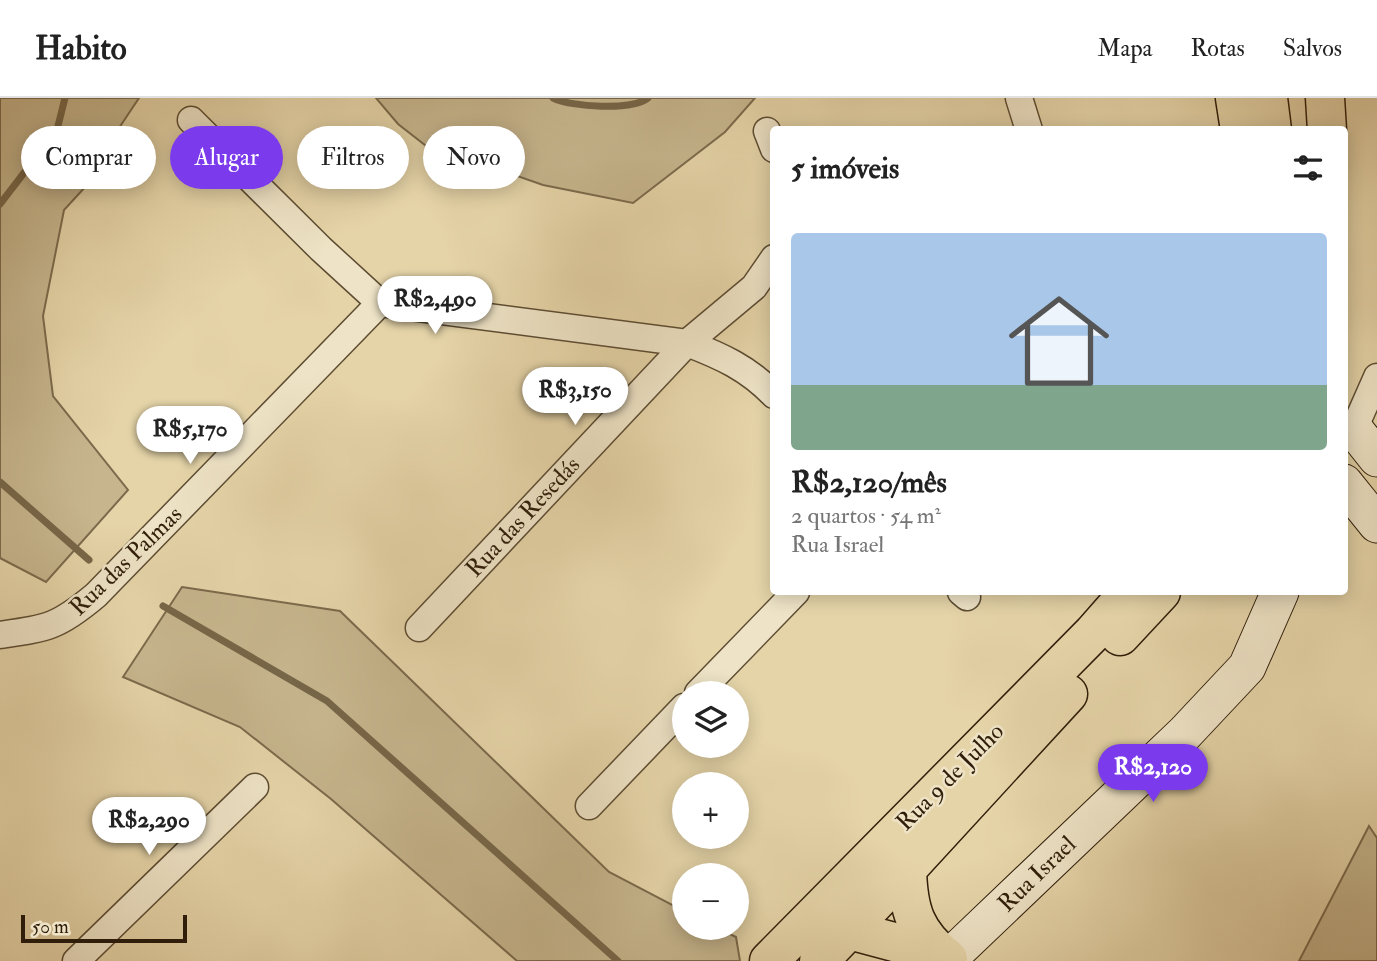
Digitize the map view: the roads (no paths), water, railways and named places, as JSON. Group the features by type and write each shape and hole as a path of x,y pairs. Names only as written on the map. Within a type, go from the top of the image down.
{"main road":[{"path":"1235,98 1239,126"},
{"path":"1268,98 1272,126"},
{"path":"1325,98 1327,126"},
{"name":"Rua 9 de Julho","path":"769,961 1093,633 1126,595"},
{"name":"Rua 9 de Julho","path":"819,961 1158,595"},
{"path":"907,869 908,897 914,917 940,960"},
{"path":"849,930 898,943 940,960"}],"street":[{"path":"1019,98 1029,126"},
{"path":"191,120 321,249 380,303 687,343 728,359 749,372 770,391"},
{"name":"Rua das Resedás","path":"419,628 687,343 754,288 770,264"},
{"name":"Rua das Palmas","path":"0,635 44,629 69,617 96,595 380,303"},
{"path":"1377,377 1349,442 1377,458"},
{"path":"1348,488 1377,524"},
{"path":"710,681 793,595"},
{"name":"Rua Israel","path":"940,960 1185,733 1247,667 1279,595"},
{"path":"589,806 672,720"},
{"path":"76,961 255,787"}],"waterway":[{"path":"0,204 57,130 65,98"},
{"path":"553,98 573,104 601,106 629,105 648,98"},
{"path":"0,482 89,560"},
{"path":"163,606 327,701 618,961"}]}
